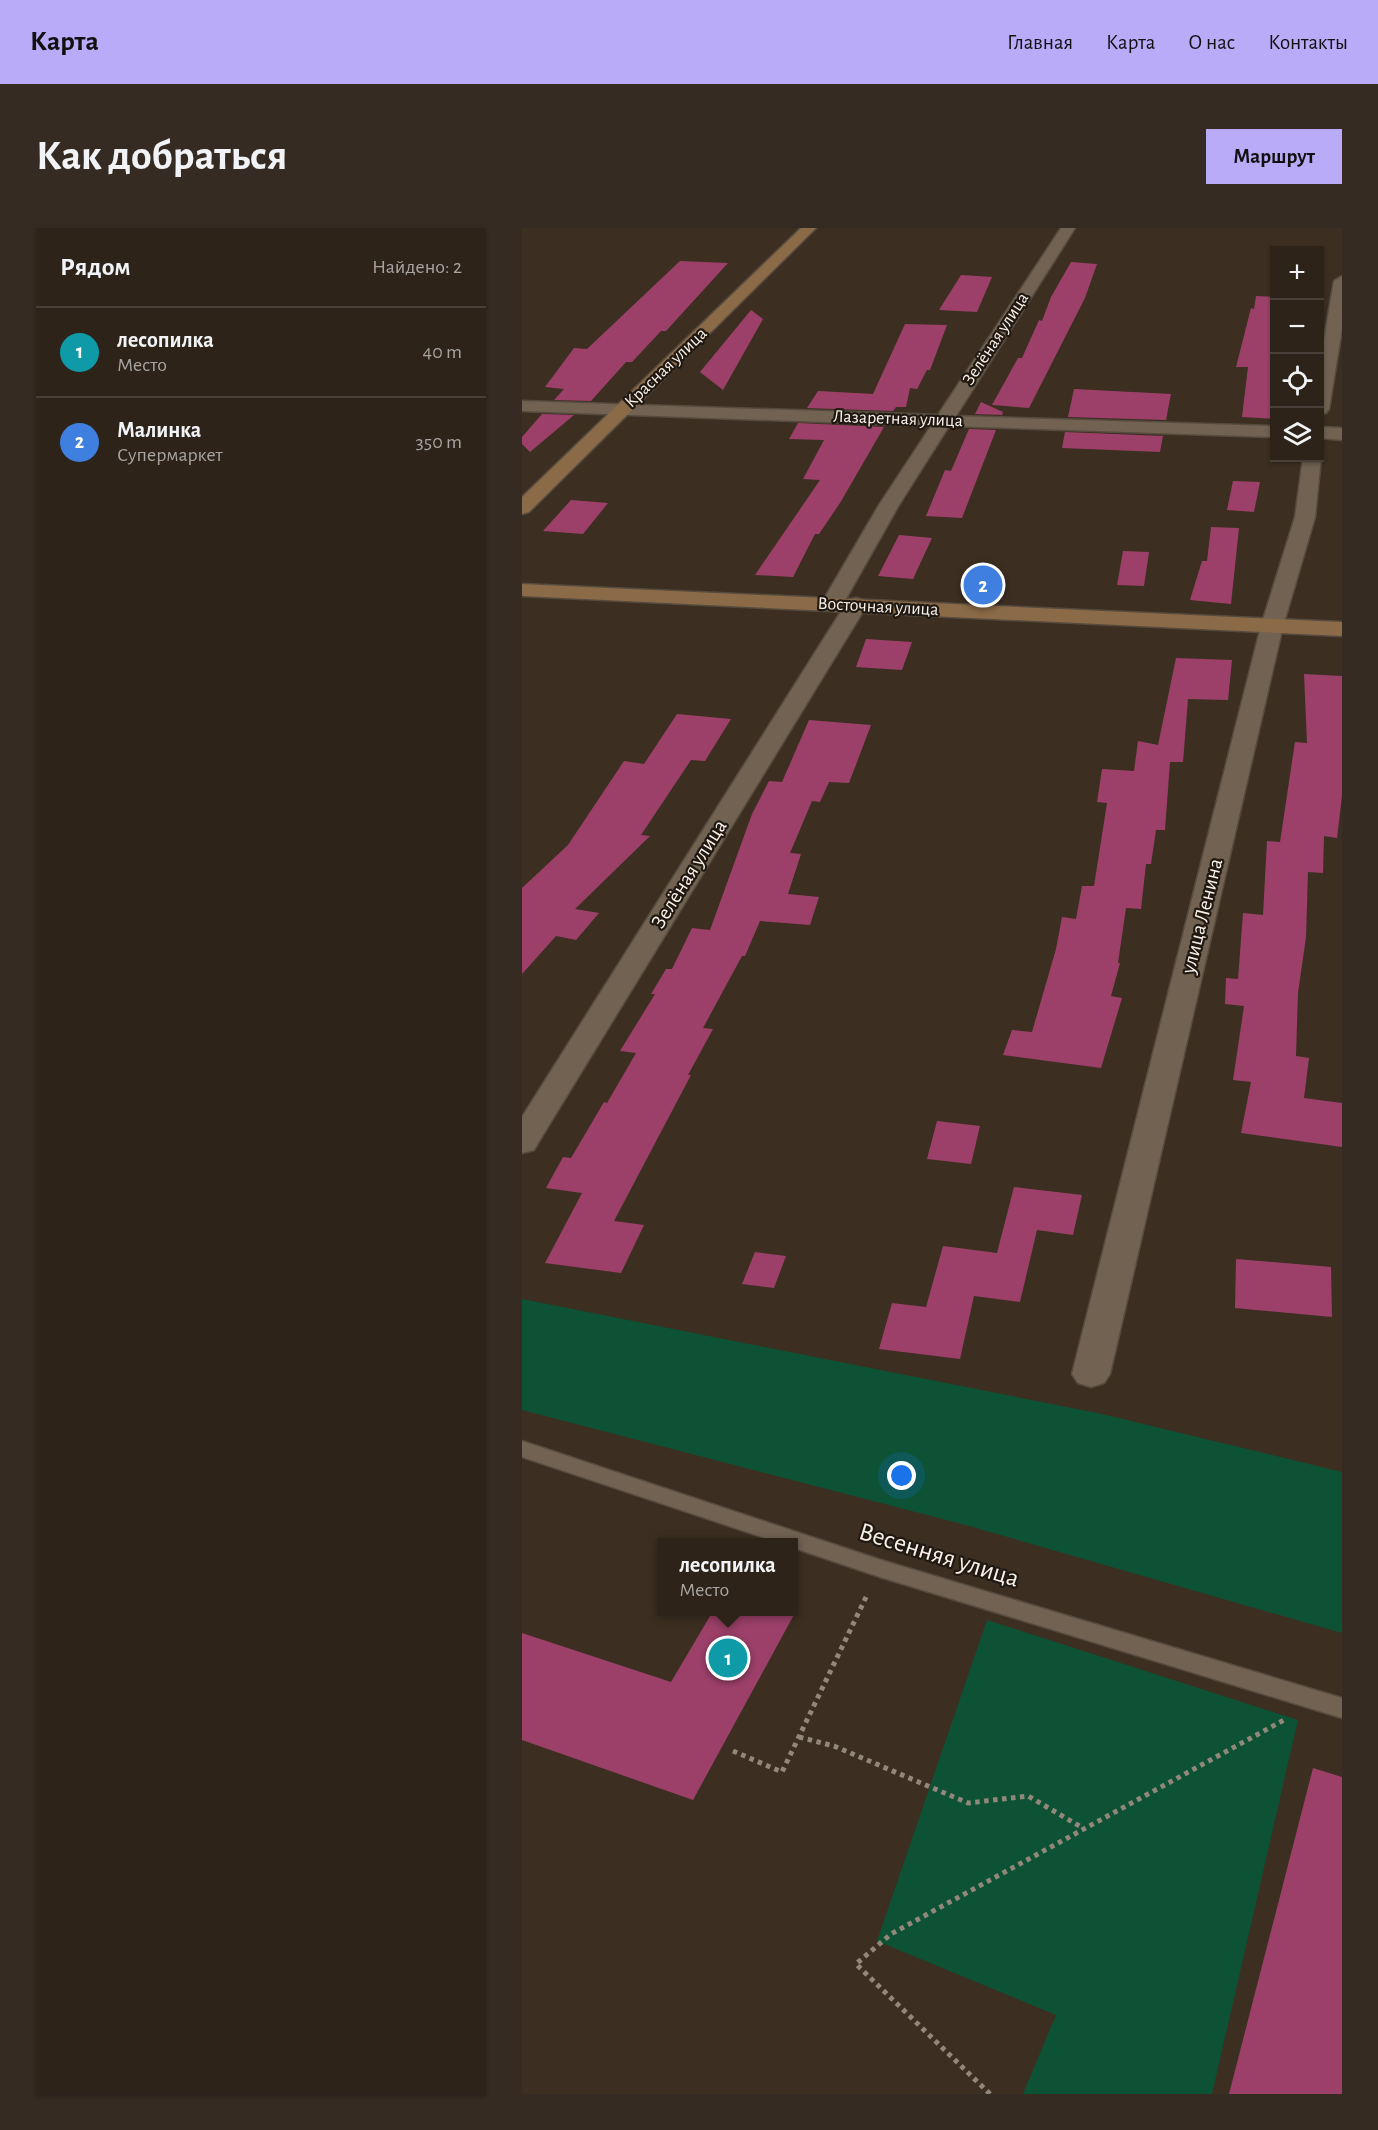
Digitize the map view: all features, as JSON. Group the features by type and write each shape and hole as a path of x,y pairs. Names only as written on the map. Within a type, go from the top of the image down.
{"street":[{"name":"Красная улица","path":"522,508 809,228"},
{"name":"Зелёная улица","path":"522,1143 844,605 889,505 1068,228"},
{"path":"1320,408 1342,281"},
{"name":"Лазаретная улица","path":"522,406 1270,432"},
{"path":"1324,434 1342,434"},
{"name":"улица Ленина","path":"1091,1374 1272,626 1305,518 1312,462"},
{"name":"Восточная улица","path":"522,590 1342,629"}],"lane":[{"name":"Весенняя улица","path":"522,1449 790,1538"},
{"name":"Весенняя улица","path":"798,1541 880,1568 1333,1706"}],"path":[{"path":"733,1751 782,1772 880,1568"},
{"path":"990,2094 856,1964 891,1934 1262,1730 1333,1706"},
{"path":"799,1737 834,1746 968,1803 1028,1796 1083,1828"}],"green space":[{"path":"522,1299 1102,1414 1342,1472 1342,1633 962,1524 522,1410"},
{"path":"987,1620 1298,1720 1212,2094 1023,2094 1056,2015 877,1941"}],"building":[{"path":"680,261 728,263 666,331 661,331 632,362 626,362 591,401 554,400 564,389 545,387 574,348 587,349"},
{"path":"1071,262 1097,264 1085,298 1029,408 992,405 1018,358 1022,358 1039,320 1042,321 1051,297"},
{"path":"961,275 992,277 977,312 939,310"},
{"path":"1256,296 1270,297 1270,419 1242,417 1248,367 1236,367 1251,308 1254,309"},
{"path":"751,310 763,319 723,390 700,372"},
{"path":"905,324 947,325 930,370 927,370 917,389 910,388 906,407 896,407 893,411 807,408 818,391 873,394"},
{"path":"1074,389 1171,394 1166,420 1068,417"},
{"path":"981,402 1003,412 1002,415 975,414"},
{"path":"542,414 574,415 530,452 522,444 522,437"},
{"path":"798,423 884,427 840,503 819,534 815,534 793,577 755,575 820,480 803,479 824,440 789,439"},
{"path":"969,429 996,430 962,518 926,516 945,470 951,471"},
{"path":"1065,432 1163,436 1160,452 1062,448"},
{"path":"1233,481 1260,482 1254,512 1227,510"},
{"path":"571,500 608,503 583,534 543,531"},
{"path":"1211,527 1239,528 1231,604 1190,600 1202,561 1207,561"},
{"path":"899,535 932,538 913,579 878,576"},
{"path":"1123,551 1149,552 1144,586 1117,585"},
{"path":"866,639 912,642 902,670 856,667"},
{"path":"1176,658 1232,660 1228,700 1188,699 1183,762 1170,762 1165,830 1156,830 1151,864 1146,864 1141,909 1126,908 1118,963 1120,963 1111,996 1122,998 1101,1068 1003,1055 1012,1030 1032,1032 1056,949 1062,917 1076,919 1082,886 1094,886 1107,803 1097,802 1102,769 1134,771 1138,741 1158,745"},
{"path":"1304,674 1342,676 1342,796 1337,838 1324,836 1323,873 1308,872 1306,937 1298,993 1296,1056 1309,1058 1304,1098 1342,1103 1342,1147 1241,1133 1251,1082 1233,1080 1244,1006 1225,1004 1226,978 1238,979 1243,913 1263,915 1267,841 1280,842 1295,742 1307,743"},
{"path":"677,714 731,719 705,761 691,760 641,835 650,836 575,909 599,913 576,940 556,936 522,974 522,888 568,845 624,761 644,764"},
{"path":"809,720 871,725 849,783 829,782 820,802 812,801 790,853 801,854 788,894 819,897 810,925 760,921 745,956 742,956 703,1028 713,1029 688,1075 691,1075 614,1221 644,1225 621,1273 545,1263 582,1193 546,1188 563,1157 571,1158 636,1053 620,1051 655,994 651,994 666,969 672,969 692,928 710,930 752,814 769,781 782,782"},
{"path":"937,1121 980,1126 971,1164 927,1159"},
{"path":"1014,1187 1082,1195 1073,1235 1037,1230 1020,1302 974,1296 960,1359 879,1349 892,1303 926,1307 943,1246 997,1253"},
{"path":"755,1252 786,1256 774,1288 742,1284"},
{"path":"1236,1259 1331,1267 1332,1317 1235,1308"},
{"path":"710,1616 793,1616 693,1800 522,1740 522,1633 671,1682"},
{"path":"1313,1768 1342,1777 1342,2094 1229,2094"}],"place":[{"name":"Малинка","path":"983,585"},
{"name":"лесопилка","path":"728,1658"}]}
